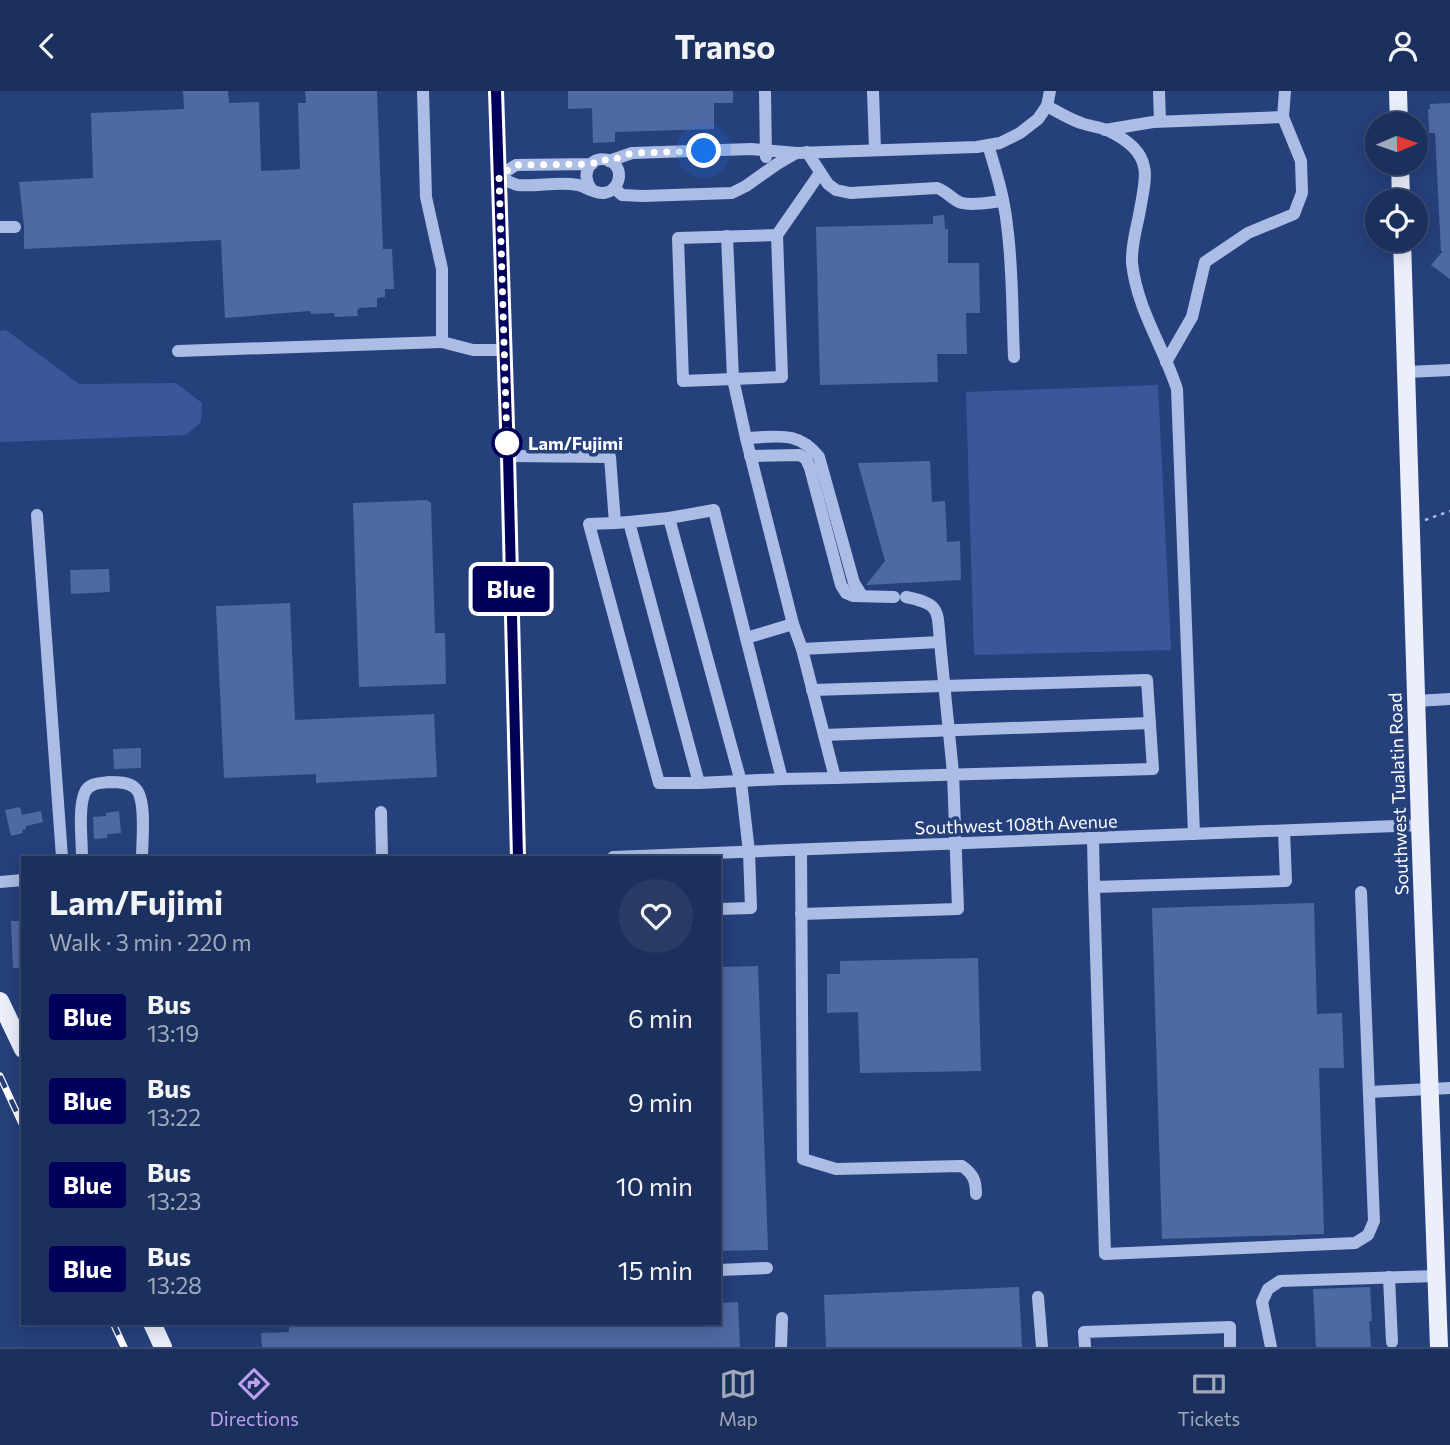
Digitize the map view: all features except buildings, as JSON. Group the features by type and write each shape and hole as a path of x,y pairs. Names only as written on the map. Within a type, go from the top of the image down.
{"main road":[{"path":"1398,91 1399,112"},
{"name":"Southwest Tualatin Road","path":"1402,252 1439,1347"},
{"path":"0,1001 21,1045"},
{"path":"153,1325 163,1347"}],"street":[{"path":"423,91 426,197 442,269 442,342"},
{"path":"496,91 518,856"},
{"path":"765,91 767,171"},
{"path":"873,91 874,150"},
{"path":"609,161 632,153 751,149 802,153 988,145 1000,143 1020,133 1038,119 1047,106 1050,91"},
{"path":"1159,91 1160,121"},
{"path":"1166,362 1192,317 1205,262 1248,233 1294,214 1302,193 1301,161 1283,117 1285,91"},
{"path":"1047,106 1081,123 1105,129 1120,137 1139,155 1144,167 1132,260 1136,288 1145,317 1177,389 1194,834"},
{"path":"1105,129 1160,121 1283,117"},
{"path":"988,145 1003,201 1010,253 1014,357"},
{"path":"499,176 515,185 566,184 603,193 618,192 643,196 732,193 802,153"},
{"path":"802,153 836,190 850,193 937,188 962,203 1003,201"},
{"path":"592,190 587,183 588,168 601,159 616,166 619,174 618,192"},
{"path":"499,176 516,165 592,164"},
{"path":"777,235 678,238 683,381 782,377 777,235 820,173"},
{"path":"0,227 15,227"},
{"path":"727,236 733,379 750,456 835,778"},
{"path":"178,351 442,342 473,350 504,350"},
{"path":"1407,372 1450,370"},
{"path":"746,438 798,439 819,457 854,583 862,596"},
{"path":"750,456 800,455 806,459 841,585 846,593 853,596 900,597 926,601 933,607 937,618 945,686 953,773 958,909 801,914"},
{"path":"508,456 610,457 615,523"},
{"path":"782,779 714,510 669,518 589,524 659,783 1153,769 1147,680 812,690"},
{"path":"37,515 62,856"},
{"path":"669,518 741,782 749,852 751,908 721,909"},
{"path":"629,522 699,783"},
{"path":"746,638 793,624"},
{"path":"802,649 940,642"},
{"path":"1416,701 1450,699"},
{"path":"824,735 1150,723"},
{"path":"82,856 84,793 88,787 114,782 127,784 136,788 139,793 142,804 142,856"},
{"path":"381,812 382,856"},
{"name":"Southwest 108th Avenue","path":"640,856 1420,825"},
{"path":"1094,887 1286,881 1284,831"},
{"path":"1093,838 1105,1254 1355,1243 1368,1235 1374,1221 1361,892"},
{"path":"801,850 803,1159 836,1169 962,1166 976,1181 976,1194"},
{"path":"0,881 21,880"},
{"path":"1369,1092 1450,1088"},
{"path":"721,1270 766,1268"},
{"path":"1270,1347 1262,1302 1268,1289 1280,1281 1436,1276"},
{"path":"1389,1277 1392,1342"},
{"path":"1038,1297 1042,1347"},
{"path":"781,1347 782,1318"},
{"path":"1085,1347 1084,1332 1230,1327 1230,1347"}],"path":[{"path":"1412,524 1450,511"}],"shaded area":[{"path":"6,330 79,384 176,383 202,403 201,422 186,435 0,442 0,331"},
{"path":"1158,385 1171,650 974,655 966,392"}],"railway":[{"path":"0,1076 21,1122"},
{"path":"114,1325 124,1347"}],"bus line":[{"name":"Blue","path":"496,91 518,856"}],"place":[{"name":"Lam/Fujimi","path":"507,443"}],"route":[{"path":"507,443 499,176 516,165 592,164 601,159 609,161 632,153 704,151"}]}
